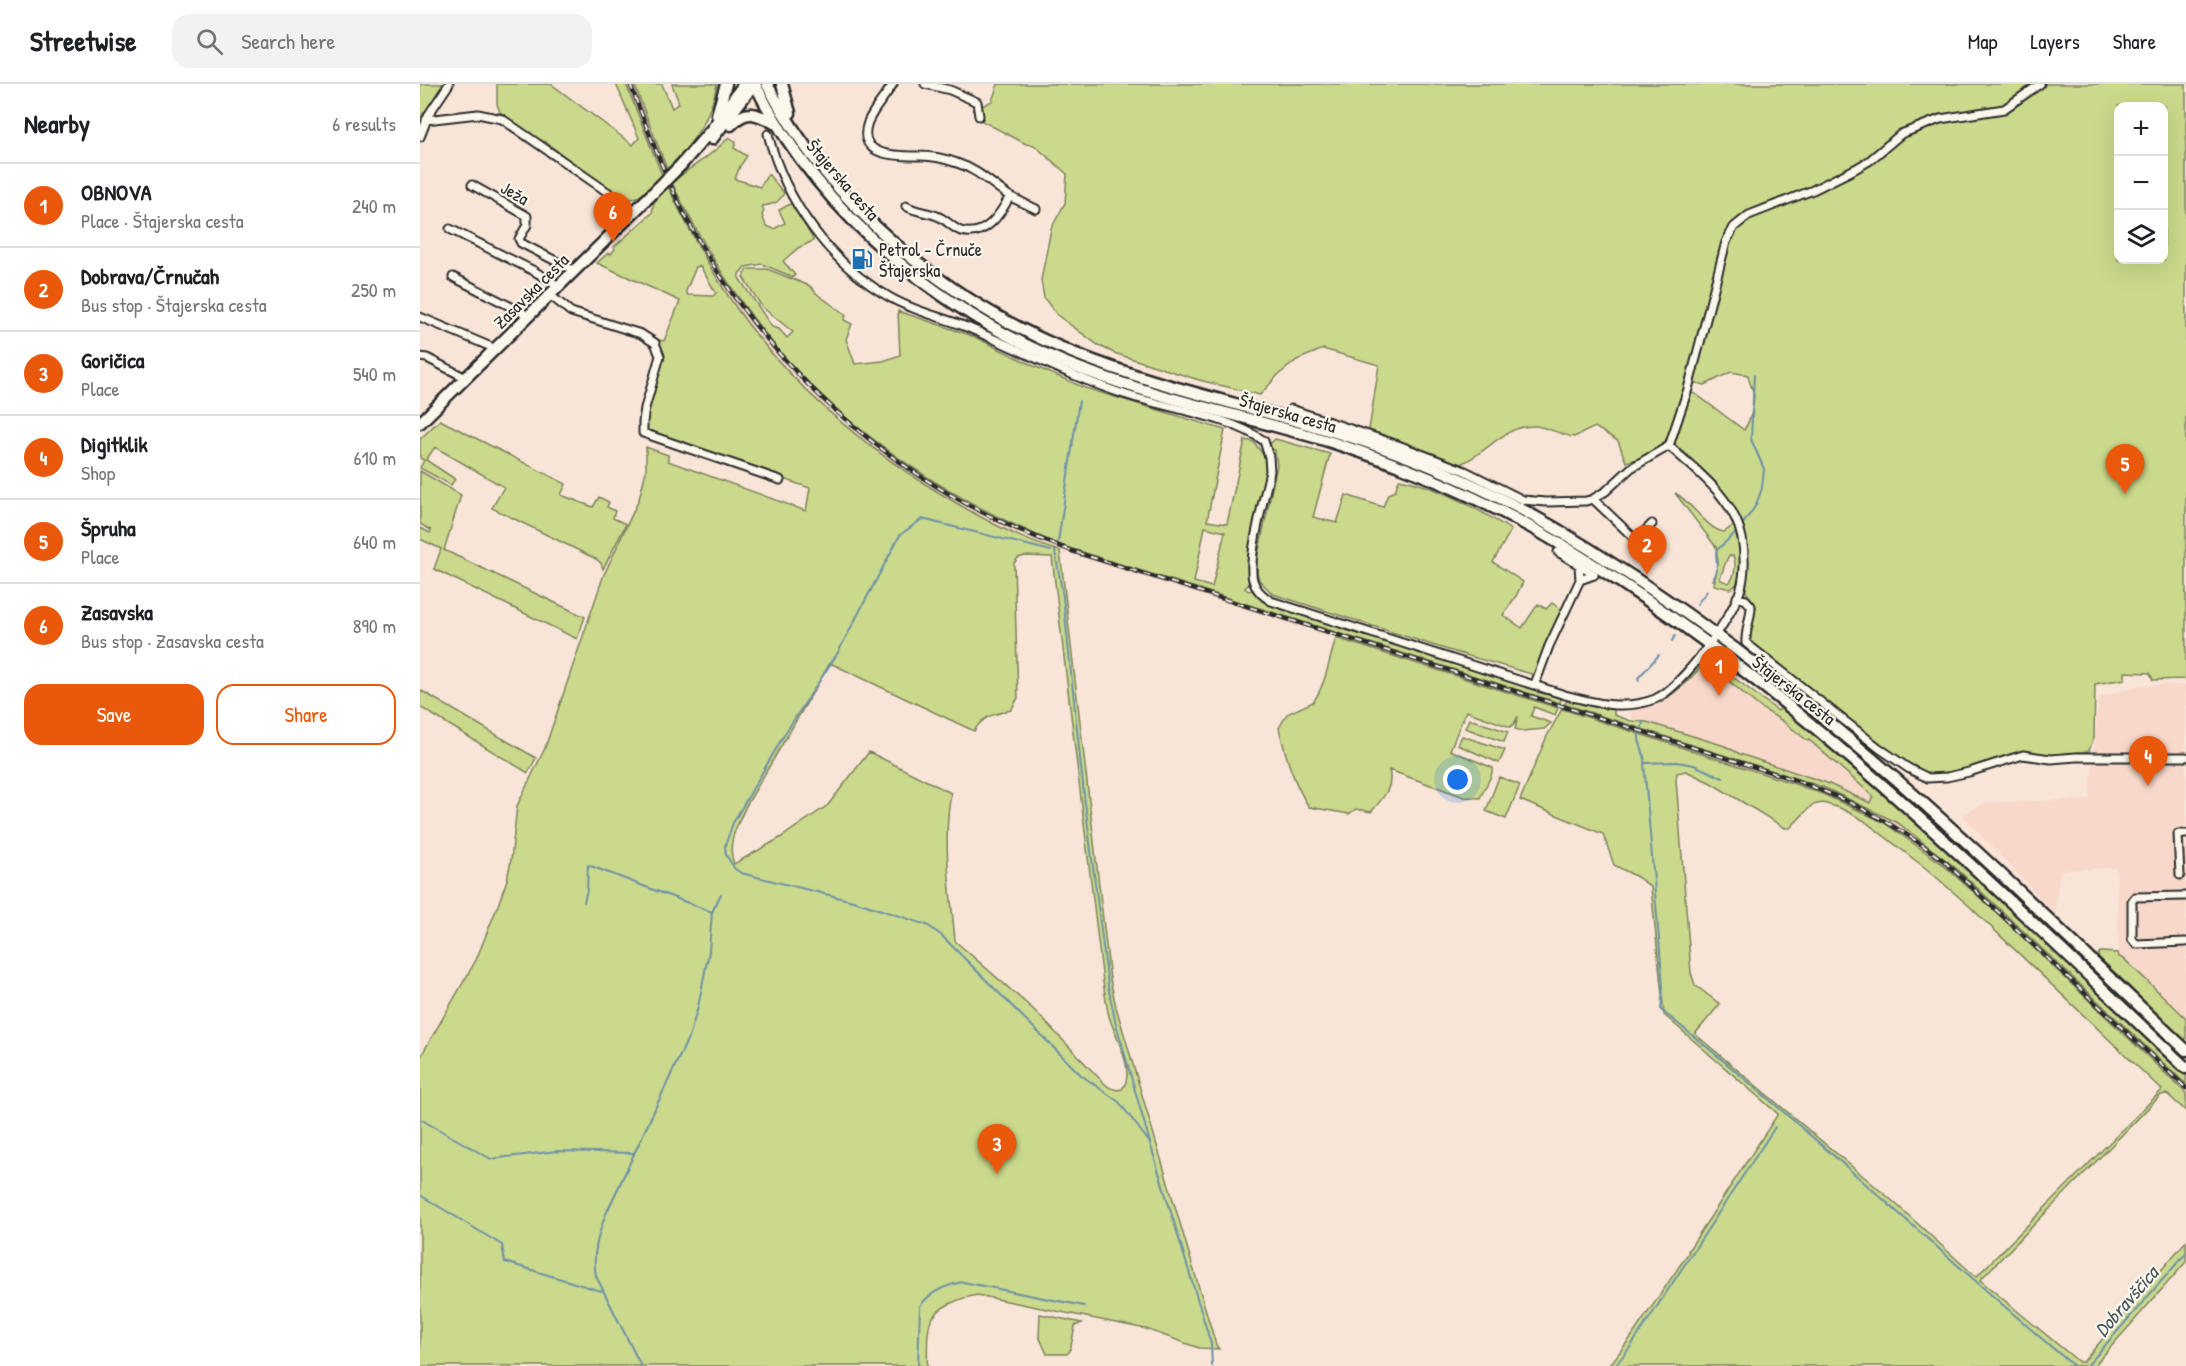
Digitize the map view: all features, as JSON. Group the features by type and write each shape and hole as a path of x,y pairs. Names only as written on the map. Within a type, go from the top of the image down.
{"main road":[{"path":"712,129 726,84"},
{"name":"Zasavska cesta","path":"420,423 690,156 744,84"},
{"name":"Zasavska cesta","path":"690,156 710,141 754,84"},
{"name":"Štajerska cesta","path":"754,84 776,124 802,160 828,192 895,260 945,296 1014,339 1080,368 1119,382 1332,443 1412,471 1474,498 1564,546 1711,639 1939,835 2186,1068"},
{"name":"Štajerska cesta","path":"767,84 796,130 845,195 898,247 952,288 1013,324 1074,353 1124,371 1356,438 1453,477 1507,502 1584,546 1852,741 1939,818 2186,1050"},
{"path":"782,84 784,98 796,130"},
{"path":"710,141 721,137 737,119 745,114 755,114 776,124"}],"street":[{"path":"420,137 426,120 449,84"},
{"path":"893,84 867,124 866,136 871,146 880,153 891,156 939,158 958,163 981,174 1010,196 1036,209"},
{"path":"925,84 950,90 977,102 979,116"},
{"path":"1291,409 1398,445 1465,471 1523,500 1546,502 1593,499 1606,491 1631,468 1669,446 1688,389 1726,243 1734,227 1749,215 1813,190 1869,161 1901,134 1940,119 2004,109 2040,84"},
{"path":"426,120 478,114 502,119 635,211"},
{"path":"768,134 787,184 812,229 854,273 891,298 974,330 1077,377 1126,395 1240,427 1264,441 1270,471 1251,566 1253,582 1261,594 1271,601 1594,704 1628,705 1655,699 1684,676 1711,639 1737,597 1743,578 1742,538 1735,516 1702,476 1669,446"},
{"name":"Ježa","path":"472,185 527,216 527,225 519,238 521,243 575,271"},
{"path":"906,206 939,217 960,231 973,232 993,222 1010,196"},
{"path":"450,229 559,286"},
{"path":"453,277 529,316"},
{"path":"550,295 571,312 641,334 655,343 660,356 645,408 643,433 780,480"},
{"path":"420,317 496,349"},
{"path":"420,357 427,358 466,378"},
{"path":"1593,499 1634,538 1638,538 1652,524"},
{"path":"1558,552 1594,575 1580,580"},
{"path":"1535,684 1553,637 1580,580 1579,565"},
{"path":"1737,597 1746,600 1751,606 1751,615 1745,633 1746,643 1879,748 1908,768 1928,778 1970,772 2023,755 2051,759 2076,756 2186,757"},
{"path":"2180,875 2178,834 2186,834"},
{"path":"2186,896 2135,897 2132,901 2132,939 2136,944 2186,942"}],"shaded area":[{"path":"626,84 634,84 672,183 696,229 743,304 804,379 864,434 905,463 981,509 1054,542 1560,703 1558,708 1054,549 1003,528 930,488 879,452 815,397 767,347 728,296 704,256 662,175"},
{"path":"1705,662 1761,708 1809,739 1874,796 1870,803 1827,783 1753,759 1725,746 1647,722 1632,720 1631,709 1648,705 1653,709 1685,684"},
{"path":"2142,685 2186,685 2186,1018 2124,959 2119,957 2116,868 2060,870 2055,914 1962,815 1985,803 2089,799 2099,697"},
{"path":"1564,704 1823,787 1898,823 1942,856 2006,915 2186,1084 2186,1093 1950,870 1883,822 1795,784 1562,709"}],"green space":[{"path":"420,84 448,84 439,98 420,117"},
{"path":"497,84 551,84 633,145 639,138 616,84 626,84 662,175 638,197 626,199 619,197 544,141 542,143 500,112 497,104"},
{"path":"634,84 662,84 672,108 679,103 672,84 717,84 710,108 699,131 685,151 667,169"},
{"path":"998,84 2036,84 1997,109 1942,117 1904,128 1864,161 1805,190 1746,214 1732,224 1725,238 1672,432 1660,447 1644,457 1626,462 1618,441 1595,427 1574,437 1533,426 1512,431 1460,464 1369,430 1379,365 1323,349 1297,360 1278,375 1260,395 1199,380 1114,353 1098,345 1057,315 1044,298 1041,280 1051,229 1065,203 1067,174 1034,145 1026,144 982,121 982,106 992,101"},
{"path":"2043,84 2186,84 2186,679 2153,680 2150,673 2125,672 2125,679 2095,684 2094,737 2089,751 2053,755 2021,751 1987,764 1960,771 1929,775 1890,753 1750,641 1750,629 1756,607 1745,590 1746,537 1741,520 1721,491 1678,449 1674,441 1689,392 1697,395 1744,430 1751,414 1754,395 1748,375 1731,372 1705,385 1691,382 1734,230 1750,217 1841,179 1899,138 1942,121 2000,113"},
{"path":"729,137 736,142 734,148 747,156 735,179 760,187 768,174 784,193 775,203 762,206 766,226 774,229 785,223 779,210 790,204 793,205 813,239 783,261 795,275 793,277 762,264 745,267 739,274 739,278 772,327 779,329 787,338 793,332 762,307 743,277 747,269 767,269 810,286 817,294 846,315 844,320 852,324 846,339 855,364 883,361 900,355 898,311 973,336 1085,388 1225,430 1207,521 1227,524 1245,440 1254,442 1266,459 1267,468 1247,563 1249,584 1245,588 1248,591 1252,590 1262,601 1274,606 1536,689 1537,692 1561,698 1560,703 1060,545 968,501 925,476 845,416 808,382 774,345 714,260 672,183","holes":["1205,527 1225,532 1212,587 1194,582"]},
{"path":"668,187 711,268 749,325 800,384 828,411 888,459 953,501 1019,536 1060,551 1110,979 1116,1007 1219,1349 1199,1348 1146,1329 977,1295 943,1307 933,1317 928,1333 927,1366 420,1366 420,1058 476,960 498,905 511,860 517,806 545,748 603,577 639,499 646,471 646,447 668,455 668,461 806,511 810,488 655,436 648,431 645,414 660,367 654,339 664,341 680,301 597,263 608,253 611,254 614,247 652,213 654,202","holes":["700,266 716,293 713,296 688,295 686,291 696,267","1052,557 1103,982 1109,1016 1126,1063 1126,1082 1122,1089 1118,1090 1104,1083 1034,1010 955,941 947,849 951,793 869,752 828,805 780,838 734,864 732,857 732,842 746,806 830,663 974,731 986,718 1011,710 1018,698 1014,563 1018,558"]},
{"path":"440,420 566,484 561,495 593,507 599,497 609,502 607,507 615,511 613,518 626,524 603,569 601,563 596,559 492,508 504,487 435,447 426,460 455,479 451,485 420,468 424,460 420,458 420,439"},
{"path":"1275,439 1330,454 1313,517 1337,523 1346,495 1383,507 1388,494 1395,491 1399,479 1457,499 1511,530 1493,562 1523,582 1503,615 1522,628 1538,604 1546,609 1552,603 1562,610 1535,675 1448,650 1273,594 1259,580 1257,560 1277,465 1275,450 1272,450 1270,444"},
{"path":"420,471 461,495 444,550 585,617 577,639 434,569 441,549 420,539 420,528 430,533 431,530 420,524"},
{"path":"1675,493 1718,530 1724,532 1734,525 1740,550 1741,569 1736,584 1730,589 1714,585 1718,562 1716,547","holes":["1733,556 1735,570 1729,583 1720,578 1727,559"]},
{"path":"1336,638 1558,708 1555,715 1534,707 1531,716 1551,723 1544,729 1523,731 1515,729 1518,716 1510,727 1466,711 1450,750 1493,768 1480,798 1464,797 1389,770 1388,788 1371,812 1356,809 1349,814 1309,807 1291,769 1279,728 1287,714 1313,702 1324,680"},
{"path":"1708,658 1778,711 1780,709 1793,715 1907,812 2186,1075 2186,1084 1956,868 1898,823 1823,787 1564,704 1569,700 1594,707 1614,709 1614,715 1631,721 1647,722 1725,746 1740,754 1827,783 1870,803 1873,796 1809,740 1761,708 1706,662 1685,684 1661,703 1681,687 1704,659"},
{"path":"420,690 536,758 528,773 420,707"},
{"path":"1562,709 1795,784 1883,822 1941,863 1996,912 2186,1093 2186,1111 2167,1094 2161,1095 1980,1280 2079,1362 2083,1362 2186,1241 2186,1262 2094,1366 1609,1366 1689,1252 1778,1114 1664,1015 1651,887 1614,865 1603,834 1520,800 1547,736","holes":["1686,771 1711,783 1785,828 1790,828 1812,805 1823,803 1840,808 1863,820 1928,870 1968,905 2162,1090 1976,1277 1895,1203 1695,1034 1720,1004 1695,985 1691,973 1677,773"]},
{"path":"1469,719 1508,732 1504,742 1465,728"},
{"path":"1462,736 1505,750 1499,763 1458,745"},
{"path":"1499,777 1520,785 1506,819 1486,811"},
{"path":"2100,952 2118,953 2119,957 2124,959 2186,1018 2186,1044 2097,956"},
{"path":"1040,1314 1082,1323 1075,1326 1070,1351 1067,1354 1047,1354 1039,1336"}],"waterway":[{"path":"1743,524 1756,505 1762,488 1764,469 1751,439 1754,375"},
{"path":"1058,542 1079,401"},
{"path":"1051,551 922,519 900,535 837,654 784,735 733,823 725,846 726,855 735,869 741,873 857,902 927,925 941,935 1081,1075 1119,1102 1150,1143"},
{"path":"1713,580 1717,571 1716,551 1735,533"},
{"path":"1055,551 1063,597 1084,795 1108,986 1115,1020 1150,1143 1211,1344 1212,1366"},
{"path":"1697,604 1707,591"},
{"path":"1672,641 1675,636"},
{"path":"1639,681 1638,678 1659,655"},
{"path":"1642,727 1643,722"},
{"path":"1639,735 1644,759 1663,987 1661,1010 1766,1097 2074,1366"},
{"path":"1645,763 1677,762 1694,765 1723,778"},
{"path":"584,902 588,865 712,912"},
{"path":"641,1366 596,1276 596,1245 605,1216 690,1034 709,951 712,912 721,894"},
{"path":"420,1119 491,1159 557,1151 633,1153"},
{"path":"1615,1366 1631,1346 1775,1127"},
{"path":"420,1195 502,1245 505,1262 601,1291"},
{"name":"Dobravščica","path":"2087,1366 2186,1253"},
{"path":"918,1366 920,1306 934,1293 951,1285 963,1282 1084,1306"}],"railway":[{"path":"630,84 676,197 695,234 728,288 766,338 808,385 854,427 904,465 957,498 1013,527 1072,551 1783,776 1867,811 1944,861 2186,1088"}],"place":[{"name":"Zasavska","path":"613,242"},
{"name":"Petrol - Črnuče Štajerska","path":"862,259"},
{"name":"Špruha","path":"2125,494"},
{"name":"Dobrava/Črnučah","path":"1647,575"},
{"name":"OBNOVA","path":"1719,696"},
{"name":"Digitklik","path":"2148,786"},
{"name":"Goričica","path":"997,1174"}]}
